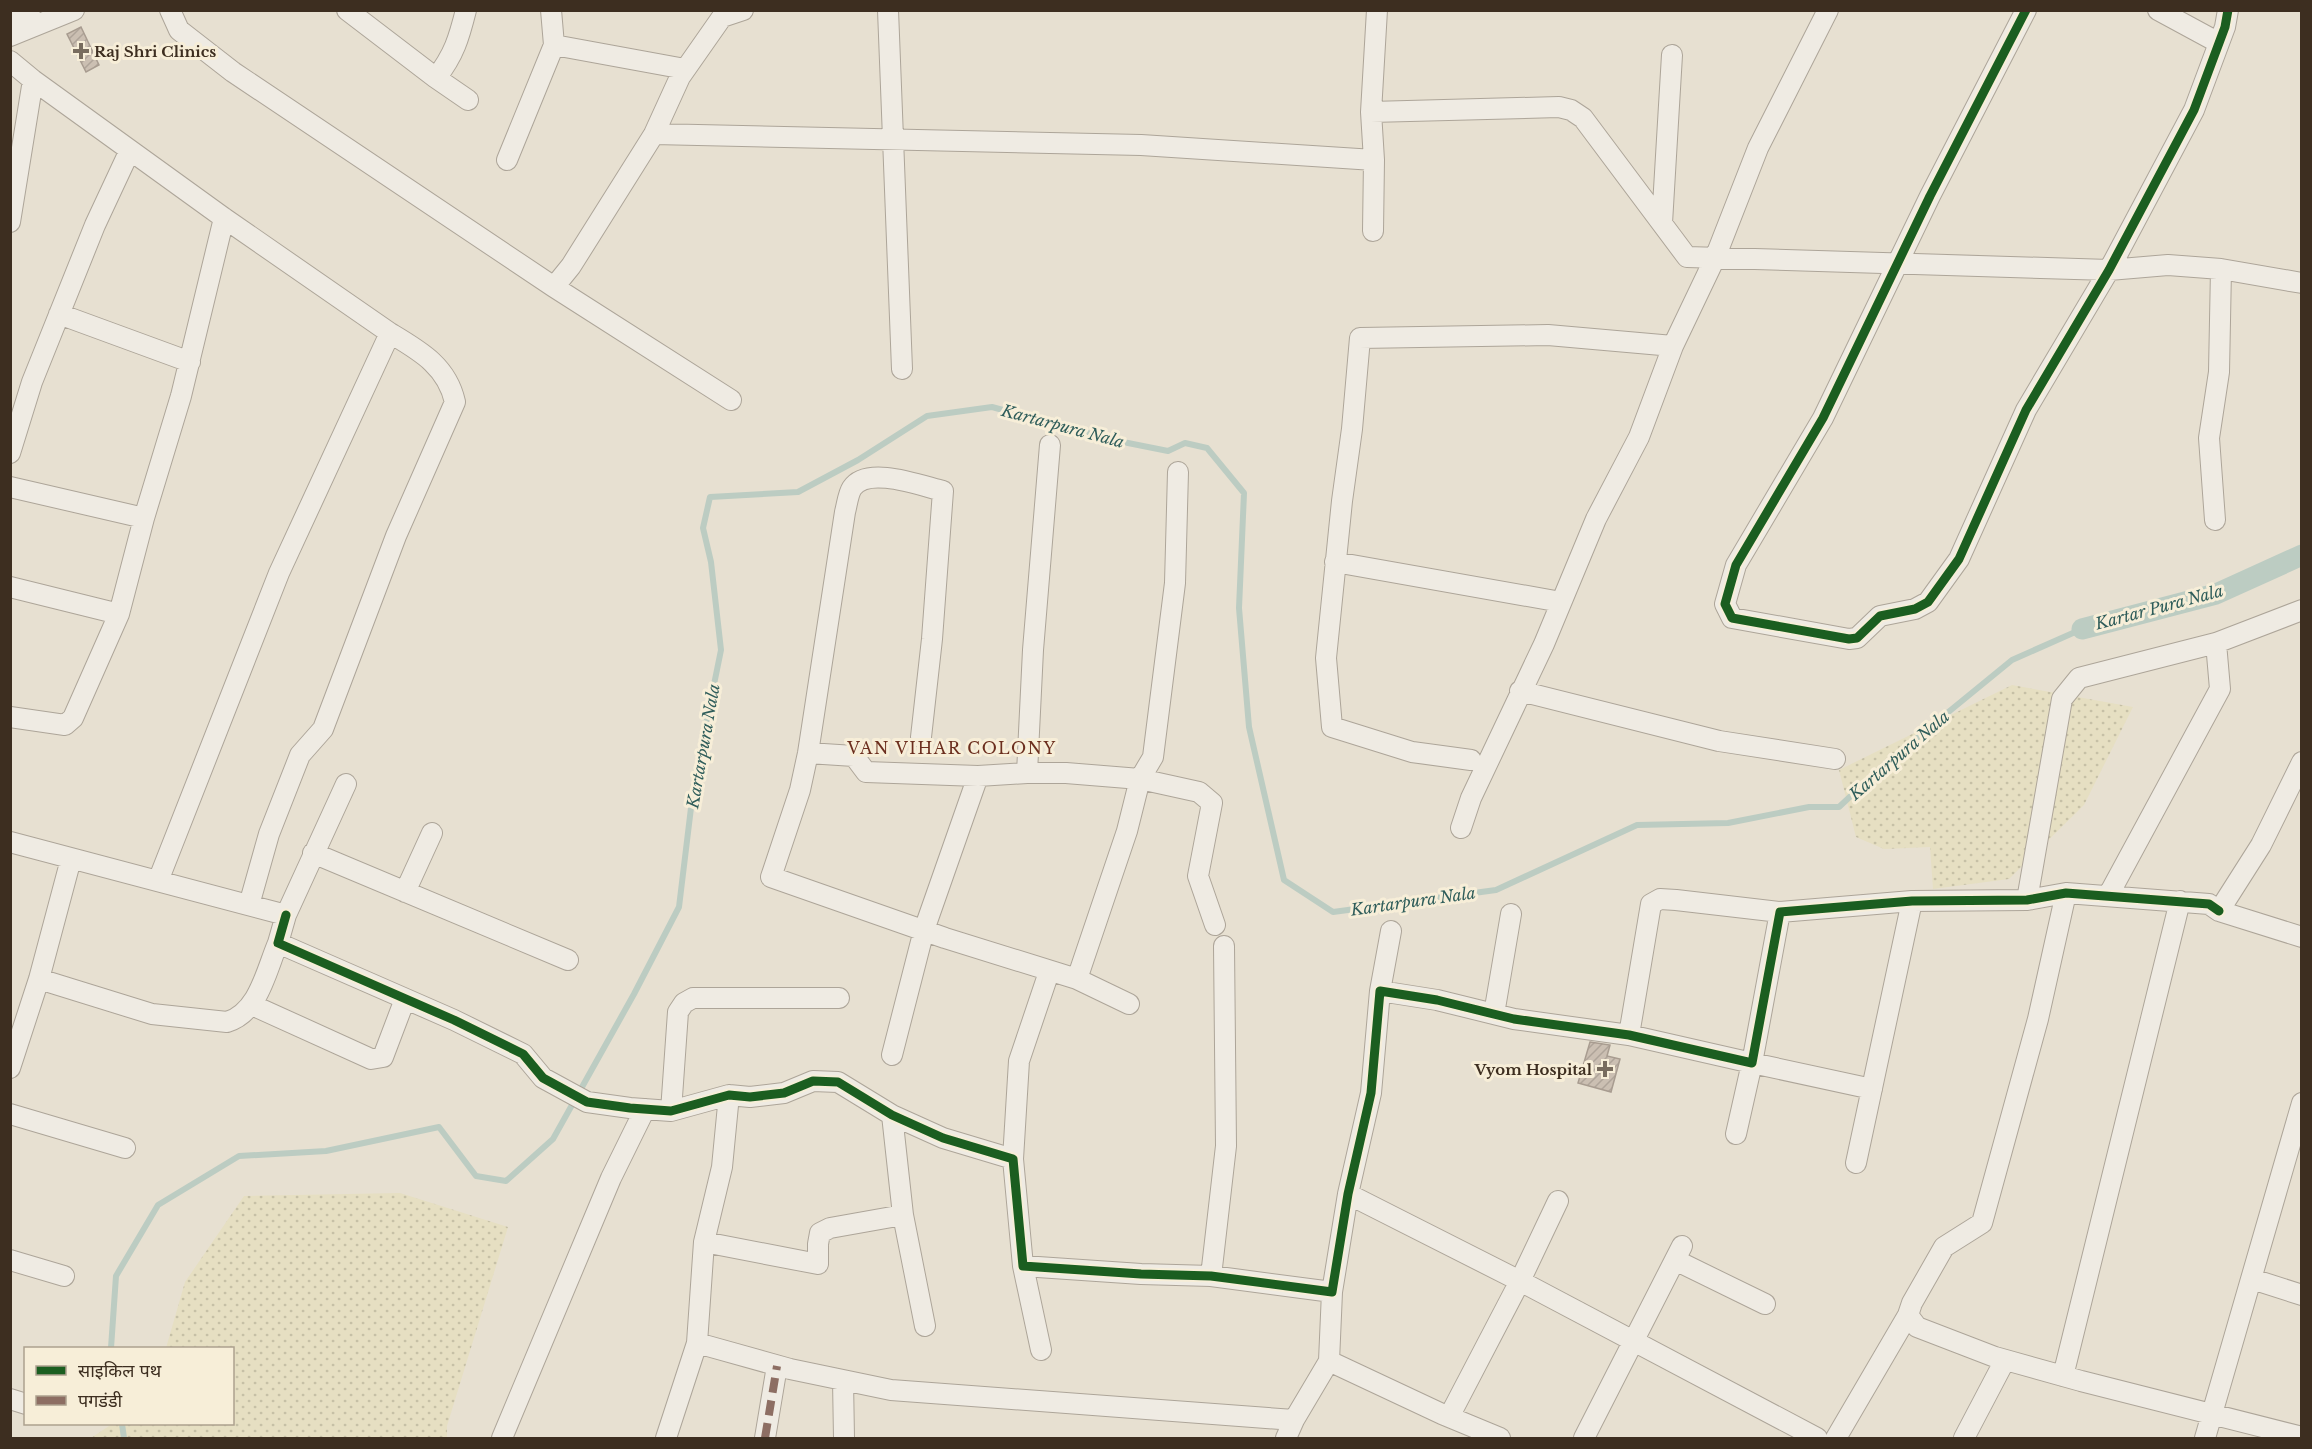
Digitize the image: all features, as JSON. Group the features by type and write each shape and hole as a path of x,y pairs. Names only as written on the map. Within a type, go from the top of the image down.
{"street":[{"path":"10,18 30,10"},
{"path":"10,36 74,10"},
{"path":"170,10 179,30 233,72 554,287 731,400"},
{"path":"347,10 468,100"},
{"path":"436,78 448,62 457,44 466,10"},
{"path":"507,160 554,45 551,10"},
{"path":"554,287 571,266 654,134 680,76 722,16 743,10"},
{"path":"888,10 903,369"},
{"path":"1372,231 1374,160 1371,112 1377,10"},
{"path":"1461,828 1471,798 1544,644 1596,519 1640,437 1672,346 1715,258 1758,148 1828,10"},
{"path":"2026,10 1930,196 1823,418 1736,565 1725,604 1732,618 1850,639 1857,638 1880,615 1915,609 1928,602 1959,559 2026,410 2109,270 2194,110 2219,43 2228,10"},
{"path":"2158,10 2219,43"},
{"path":"554,45 685,69"},
{"path":"1662,224 1672,55"},
{"path":"10,62 224,218 390,333 417,349 440,369 451,385 455,402 396,536 322,729 300,755 269,834 249,905"},
{"path":"10,222 33,80"},
{"path":"1371,112 1559,107 1571,110 1582,118 1687,256 2109,270 2168,265 2221,269 2301,283"},
{"path":"654,134 1141,145 1374,160"},
{"path":"10,453 32,382 95,225 130,150"},
{"path":"10,717 55,725 65,725 74,718 119,614 144,518 190,362 224,218"},
{"path":"2215,520 2209,438 2219,372 2221,269"},
{"path":"59,314 190,362"},
{"path":"158,881 279,573 390,333"},
{"path":"1471,760 1412,752 1332,727 1326,658 1360,338 1548,335 1672,346"},
{"path":"1027,773 1032,650 1050,446"},
{"path":"1077,979 1127,831 1140,779 1153,757 1175,584 1178,472"},
{"path":"921,737 932,639 943,491 886,477 863,480 852,488 850,496 840,541 808,753 800,790 771,877 924,930 1077,979 1130,1004"},
{"path":"10,487 144,518"},
{"path":"1335,562 1561,602"},
{"path":"10,587 119,614"},
{"path":"2027,900 2062,699 2079,678 2216,643 2301,610"},
{"path":"2108,896 2220,689 2216,643"},
{"path":"1520,691 1719,741 1835,759"},
{"path":"808,753 854,756 866,772 978,776 1066,773 1140,779 1199,792 1212,802 1198,876 1215,926"},
{"path":"2219,911 2261,845 2301,762"},
{"path":"892,1055 924,930 978,776"},
{"path":"39,979 152,1014 227,1022 238,1019 252,1005 278,943 286,915 346,784"},
{"path":"405,892 432,833"},
{"path":"10,842 286,915"},
{"path":"313,853 568,960"},
{"path":"10,1068 39,979 70,859"},
{"path":"1836,1438 1908,1315 1912,1303 1944,1247 1982,1224 2038,1019 2066,893"},
{"path":"1629,1035 1651,904 1660,899 1780,912 1912,901 2027,900 2066,893 2209,904 2219,911 2301,937"},
{"path":"1856,1162 1912,901"},
{"path":"2063,1376 2180,901"},
{"path":"1736,1134 1752,1063 1780,912"},
{"path":"1494,1014 1511,914"},
{"path":"1286,1438 1294,1419 1329,1361 1332,1292 1348,1194 1371,1093 1380,991 1391,931"},
{"path":"278,943 523,1054 543,1078 588,1102 671,1111 729,1095 750,1097 784,1093 813,1081 838,1082 892,1115 943,1138 1013,1159"},
{"path":"1210,1276 1226,1146 1224,946"},
{"path":"1041,1350 1023,1266 1013,1159 1019,1061 1050,972"},
{"path":"1380,991 1437,1000 1514,1019 1629,1035 1872,1089"},
{"path":"671,1111 678,1012 684,1003 693,998 840,998"},
{"path":"252,1005 371,1059 383,1057 405,999"},
{"path":"666,1438 697,1343 704,1242 722,1167 729,1095"},
{"path":"2205,1438 2301,1103"},
{"path":"502,1438 611,1178 645,1109"},
{"path":"10,1114 125,1148"},
{"path":"892,1115 903,1215 925,1326"},
{"path":"1348,1194 1520,1281 1817,1438"},
{"path":"1449,1417 1520,1281 1558,1201"},
{"path":"704,1242 819,1264 820,1233 830,1228 903,1215"},
{"path":"1584,1438 1679,1253 1765,1304"},
{"path":"10,1260 64,1276"},
{"path":"1023,1266 1210,1276 1332,1292"},
{"path":"2252,1279 2301,1295"},
{"path":"1908,1315 1917,1327 2005,1360 2212,1416 2301,1437"},
{"path":"697,1343 777,1366 891,1390 1294,1419"},
{"path":"1964,1438 2005,1360"},
{"path":"1329,1361 1500,1438"},
{"path":"765,1438 777,1366"},
{"path":"843,1380 844,1438"}],"shaded area":[{"path":"2012,685 2133,707 2084,805 2009,879 1933,889 1930,847 1884,849 1856,837 1839,770"},
{"path":"400,1193 508,1227 447,1426 447,1438 91,1438 110,1425 234,1425 234,1347 166,1347 185,1282 244,1196"}],"building":[{"path":"81,27 99,65 86,72 67,34"},
{"path":"1590,1042 1610,1045 1607,1056 1620,1059 1611,1092 1578,1083"}],"waterway":[{"name":"Kartarpura Nala","path":"111,1347 116,1276 158,1205 239,1156 326,1151 439,1127 476,1176 506,1181 553,1139 634,994 679,907 694,783 721,650 711,562 703,528 710,497 798,492 858,460 927,416 992,407 1113,440 1168,451 1185,443 1207,448 1244,493 1239,608 1249,727 1284,880 1333,912 1496,890 1637,825 1728,823 1809,807 1839,807 1886,763 2012,660 2082,629"},
{"name":"Kartar Pura Nala","path":"2082,629 2216,594 2302,555"},
{"name":"Kartarpura Nala","path":"122,1425 124,1438"}],"marked path":[{"path":"765,1438 777,1366"}],"cycle path":[{"path":"2026,10 1930,196 1823,418 1736,565 1725,604 1732,618 1849,639 1857,638 1880,616 1915,609 1928,602 1959,559 2026,410 2109,270 2194,110 2225,27 2228,10"},
{"path":"286,915 278,943 454,1020 523,1054 543,1078 587,1102 671,1111 729,1095 750,1097 784,1093 813,1081 838,1082 892,1115 943,1138 1013,1159 1023,1266 1211,1276 1332,1292 1348,1194 1371,1093 1380,991 1437,1000 1514,1019 1629,1035 1752,1063 1780,912 1912,901 2027,900 2066,893 2209,904 2219,911"}],"place":[{"name":"Raj Shri Clinics","path":"81,51"},
{"name":"Vyom Hospital","path":"1605,1069"}],"district":[{"name":"VAN VIHAR COLONY","path":"952,748"}]}
